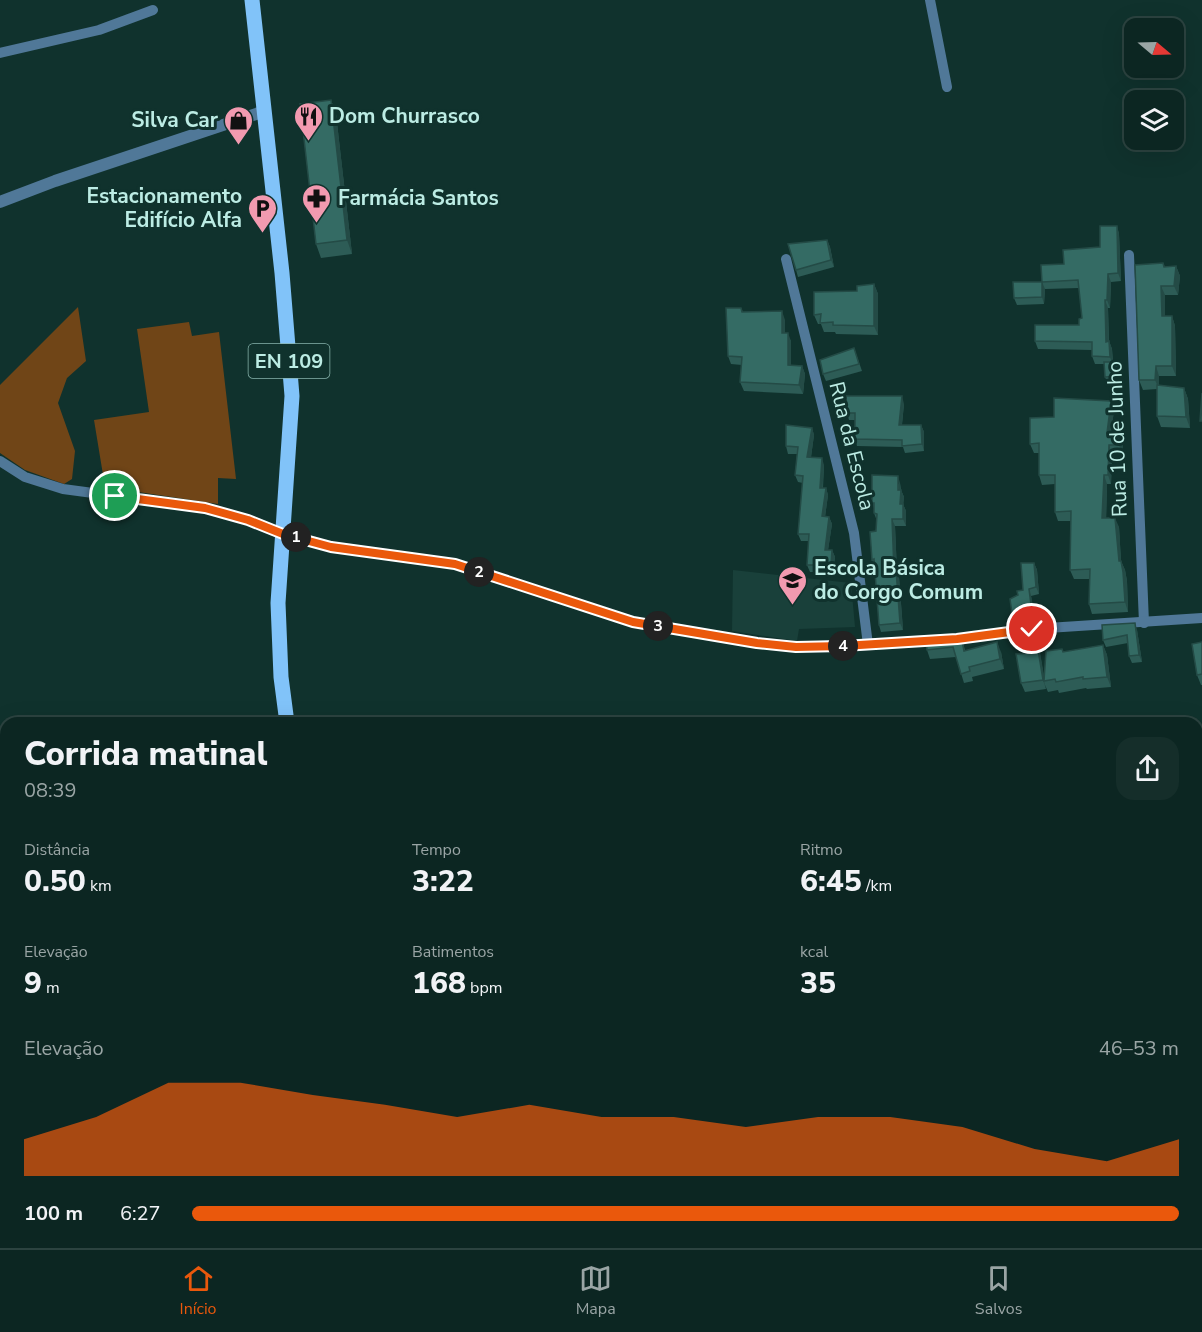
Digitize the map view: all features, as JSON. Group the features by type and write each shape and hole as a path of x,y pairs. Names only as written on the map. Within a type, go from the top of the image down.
{"main road":[{"name":"EN 109","path":"252,0 292,396 278,603 281,677 286,717"}],"street":[{"path":"930,0 947,87"},
{"path":"0,52 99,30 153,10"},
{"path":"0,202 55,181 265,111"},
{"name":"Rua 10 de Junho","path":"1129,255 1144,622"},
{"name":"Rua da Escola","path":"786,259 854,533 868,645"},
{"path":"0,461 25,477 63,489 205,508 331,547 455,564 633,622 757,643 796,647 868,645 957,639 1032,629 1202,618"}],"shaded area":[{"path":"78,307 86,361 67,378 58,403 75,451 72,479 64,484 25,470 0,453 0,385"},
{"path":"189,322 192,336 219,332 236,479 218,478 218,504 105,487 94,420 149,412 137,329"},
{"name":"Escola Básica do Corgo Comum","path":"733,570 851,583 855,627 799,629 797,641 732,631"}],"building":[{"path":"331,100 347,240 316,244 300,104"},
{"path":"1100,226 1117,226 1118,273 1108,274 1107,300 1105,300 1106,342 1109,341 1110,357 1092,356 1092,342 1035,341 1035,325 1079,325 1079,319 1082,318 1078,280 1042,282 1041,265 1064,264 1063,250 1100,247"},
{"path":"827,240 831,260 796,270 788,244"},
{"path":"1163,263 1164,267 1176,266 1174,286 1161,286 1162,316 1172,316 1172,366 1156,366 1155,380 1139,380 1135,265"},
{"path":"1013,282 1042,282 1042,297 1014,298"},
{"path":"874,284 874,326 820,323 821,314 814,315 814,292 857,291 857,286"},
{"path":"726,308 741,308 742,312 782,311 782,333 788,333 788,365 802,366 799,385 740,382 742,357 728,356"},
{"path":"854,348 859,364 823,374 820,360"},
{"path":"1104,362 1118,362 1119,376 1105,377"},
{"path":"1157,385 1184,388 1186,417 1157,416"},
{"path":"1202,393 1202,421 1200,421"},
{"path":"846,396 902,396 899,425 921,425 922,444 902,446 902,440 855,439 855,413 847,413"},
{"path":"1054,398 1111,401 1107,433 1119,433 1119,445 1109,445 1108,475 1104,475 1102,518 1115,518 1125,602 1089,604 1090,569 1070,570 1071,511 1055,512 1055,475 1039,475 1039,443 1030,444 1030,418 1054,417"},
{"path":"786,425 812,428 807,457 822,458 820,488 826,488 822,516 829,517 825,550 832,550 831,565 807,565 809,534 798,534 803,476 795,475 798,447 786,446"},
{"path":"872,475 898,476 898,490 901,490 900,504 903,504 903,519 892,519 894,570 896,570 900,623 879,625 870,532 876,531 877,514 874,513 874,503 872,503"},
{"path":"1021,563 1034,563 1036,587 1029,589 1030,610 1012,613 1010,599 1018,595 1017,591 1023,590"},
{"path":"1135,623 1139,655 1129,656 1127,635 1103,640 1102,625"},
{"path":"1035,632 1043,680 1021,683 1016,654 1029,653 1028,633"},
{"path":"961,636 964,651 997,642 1000,659 969,667 970,671 961,674 953,647 927,650 926,639"},
{"path":"1202,642 1202,674 1197,675 1192,644"},
{"path":"1103,645 1107,677 1044,681 1046,651 1062,649 1063,652"}],"place":[{"name":"Dom Churrasco","path":"308,142"},
{"name":"Silva Car","path":"239,146"},
{"name":"Farmácia Santos","path":"317,224"},
{"name":"Estacionamento Edifício Alfa","path":"263,234"},
{"name":"Escola Básica do Corgo Comum","path":"793,606"}],"route":[{"path":"115,496 205,508 331,547 455,564 633,622 757,643 796,647 843,646 957,639 1032,629"}]}
